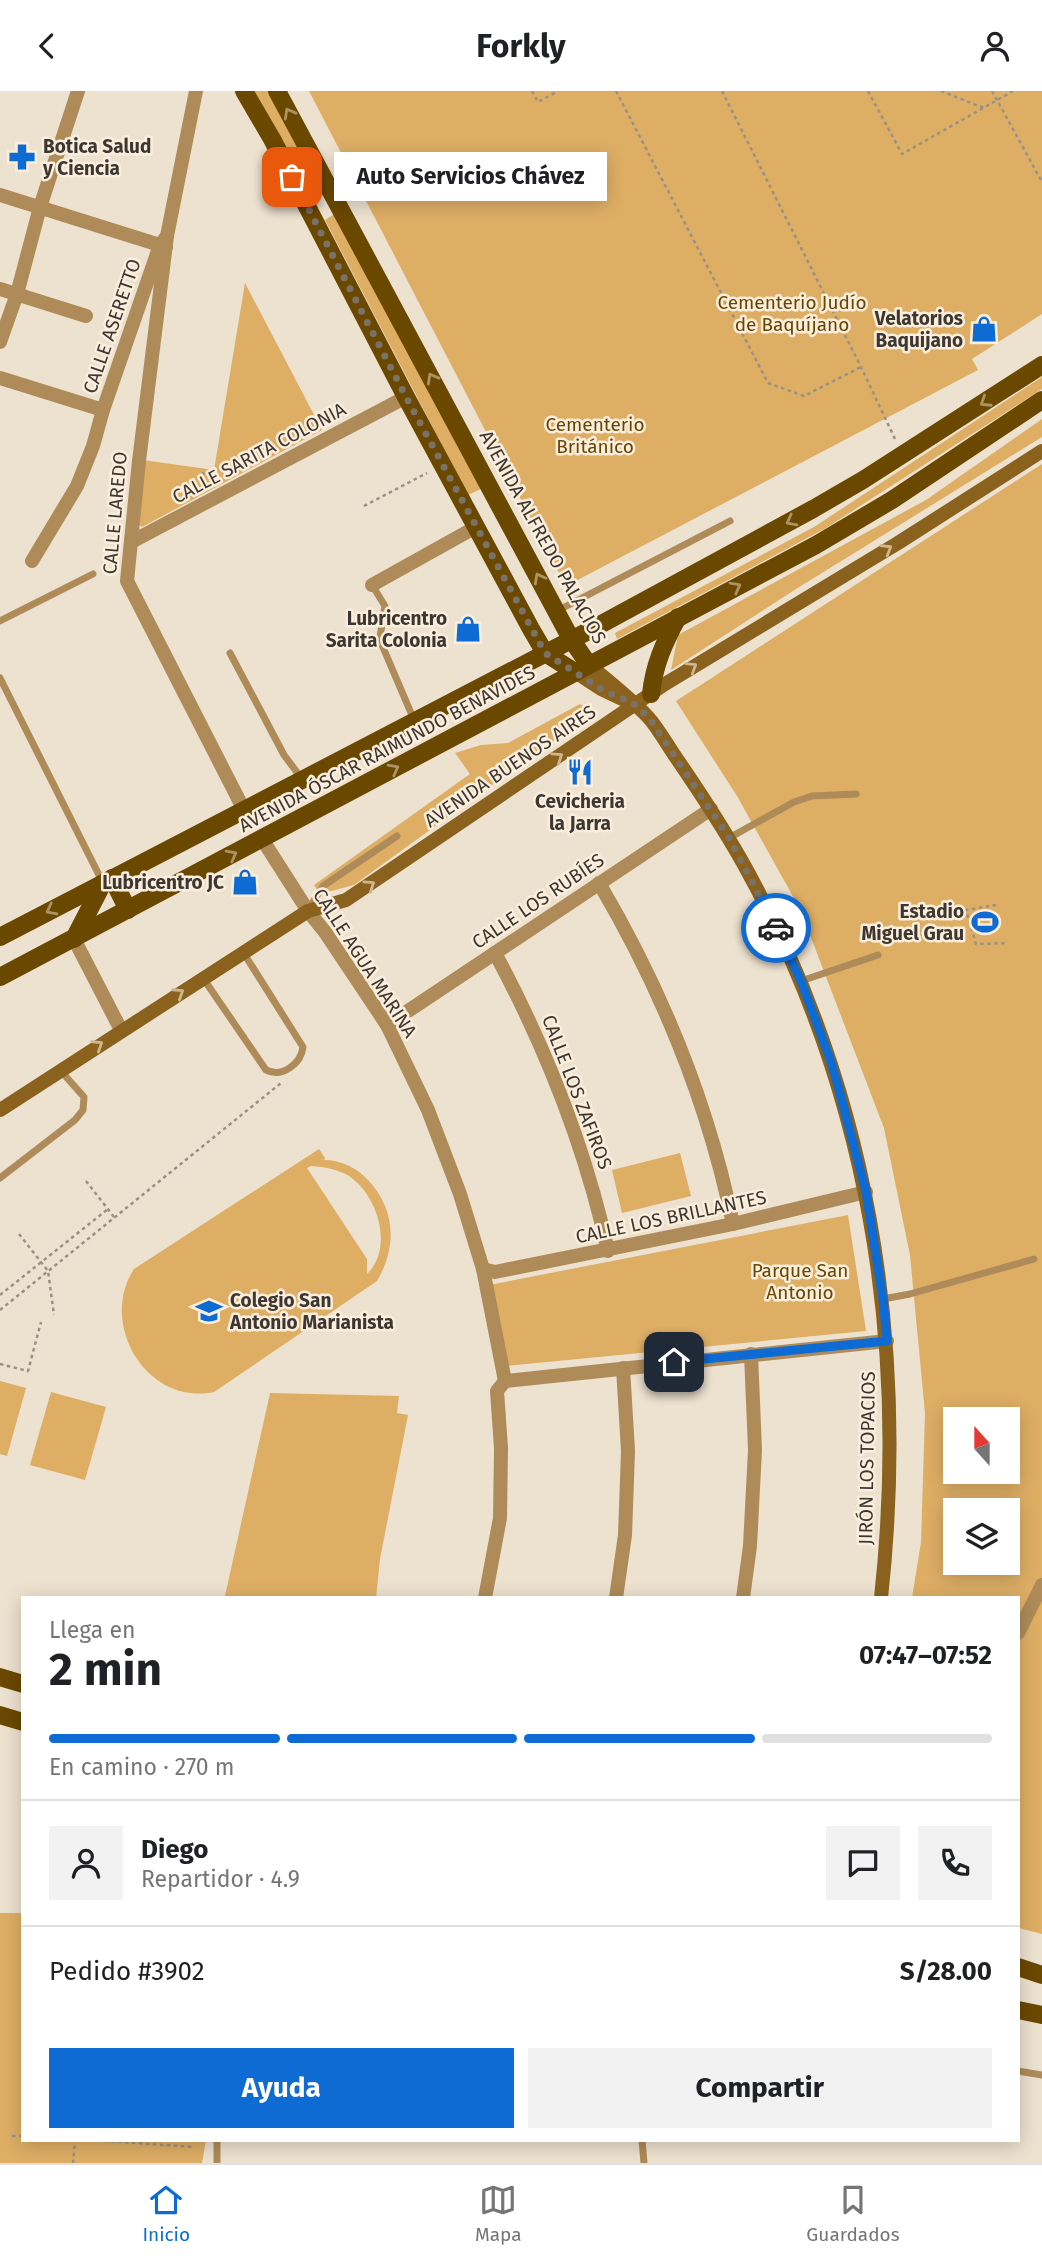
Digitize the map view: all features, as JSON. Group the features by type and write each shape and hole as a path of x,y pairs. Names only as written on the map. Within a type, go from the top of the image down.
{"main road":[{"name":"AVENIDA ALFREDO PALACIOS","path":"244,91 268,130 406,397 545,653 582,668 636,705"},
{"name":"AVENIDA ALFREDO PALACIOS","path":"277,91 499,502 571,639 582,668"},
{"path":"312,214 335,201"},
{"name":"AVENIDA ÓSCAR RAIMUNDO BENAVIDES","path":"0,937 545,653 813,509 1042,365"},
{"name":"AVENIDA ÓSCAR RAIMUNDO BENAVIDES","path":"0,978 816,545 870,513 1042,400"},
{"name":"AVENIDA BUENOS AIRES","path":"0,1110 308,911 346,900 709,656 898,543 1042,451"},
{"path":"473,522 499,502"},
{"path":"651,694 653,673 659,654 678,617"},
{"name":"JIRÓN LOS TOPACIOS","path":"636,705 650,719 711,809 761,896 801,981 830,1059 866,1192 883,1299 891,1447 881,1596"},
{"path":"74,939 107,881 128,910"},
{"path":"0,1678 21,1683"},
{"path":"0,1715 21,1721"},
{"path":"1020,1968 1041,1974"},
{"path":"1021,2011 1042,2017"}],"street":[{"path":"0,342 78,91"},
{"name":"CALLE ASERETTO","path":"32,561 77,485 93,446 103,410 164,242 196,91"},
{"path":"0,195 164,242"},
{"name":"CALLE LAREDO","path":"164,242 128,585 244,810"},
{"path":"0,289 86,316"},
{"path":"0,378 103,410"},
{"name":"CALLE SARITA COLONIA","path":"131,542 406,397"},
{"path":"372,585 473,522"},
{"name":"CALLE LOS RUBÍES","path":"387,1025 711,809"},
{"name":"CALLE AGUA MARINA","path":"262,839 387,1025 428,1110 460,1194 483,1269 501,1386"},
{"path":"599,883 643,963 681,1046 723,1175 733,1224"},
{"path":"74,939 121,1030"},
{"name":"CALLE LOS ZAFIROS","path":"495,953 531,1023 562,1095 588,1169 608,1251"},
{"name":"CALLE LOS BRILLANTES","path":"483,1269 495,1272 608,1251 866,1192"},
{"path":"485,1596 500,1518 501,1386 623,1368 887,1341"},
{"path":"743,1596 750,1546 755,1450 751,1354"},
{"path":"616,1596 625,1535 628,1451 623,1368"},
{"path":"1020,1629 1042,1585"}],"lane":[{"path":"556,611 730,521"},
{"path":"0,621 93,573"},
{"path":"372,585 385,606 380,637 382,645 415,720"},
{"path":"230,653 284,755 303,780"},
{"path":"0,678 107,881"},
{"path":"729,838 794,802 812,796 856,794"},
{"path":"308,911 323,886 397,836"},
{"path":"203,978 266,1070 273,1074 293,1066 302,1056 303,1047 243,952"},
{"path":"801,981 878,955"},
{"path":"0,1178 75,1120 83,1110 84,1097 60,1070"},
{"path":"883,1299 1034,1259"},
{"path":"1020,2071 1042,2075"},
{"path":"217,2142 217,2163"},
{"path":"642,2142 643,2163"}],"path":[{"path":"533,91 538,102 558,91"},
{"path":"617,91 768,383 804,396 860,367"},
{"path":"722,91 902,455"},
{"path":"868,91 902,154 1013,91"},
{"path":"941,91 985,108"},
{"path":"992,91 1042,182"},
{"path":"1004,97 1005,91"},
{"path":"363,506 443,465"},
{"path":"203,472 206,491"},
{"path":"996,905 966,910 976,944 1008,943"},
{"path":"0,1310 284,1081"},
{"path":"86,1181 114,1217"},
{"path":"0,1295 108,1209"},
{"path":"19,1234 48,1271 54,1315"},
{"path":"0,1364 28,1371 41,1322"},
{"path":"12,2136 21,2136"},
{"path":"73,2163 75,2142"},
{"path":"120,2142 195,2147"}],"green space":[{"path":"252,91 271,91 328,189 314,195"},
{"path":"309,91 1042,91 1042,314 972,359 978,370 566,586"},
{"path":"336,213 483,488 468,495 325,220"},
{"path":"245,283 322,430 142,527 138,524 143,460 214,470"},
{"path":"1042,377 1042,389 826,528 617,639 615,633 814,527"},
{"path":"1042,419 1042,437 796,589 671,670 678,635 926,500"},
{"path":"1042,464 1042,1934 1020,1928 1020,1596 912,1596 921,1542 925,1413 910,1255 884,1128 800,909 737,796 676,701"},
{"path":"580,704 593,712 354,885 320,894 314,885 470,774 455,753 481,745 508,743"},
{"path":"319,1149 324,1160 342,1163 364,1176 377,1192 388,1216 388,1255 377,1281 214,1392 190,1393 168,1386 150,1374 135,1356 126,1336 122,1313 124,1291 134,1269","holes":["311,1166 335,1170 349,1176 368,1196 375,1209 381,1237 380,1250 367,1274 367,1259 307,1168"]},
{"path":"680,1153 691,1196 622,1213 612,1170"},
{"name":"Parque San Antonio","path":"848,1215 866,1331 505,1366 489,1285"},
{"path":"0,1381 26,1388 7,1456 0,1454"},
{"path":"51,1392 106,1407 85,1480 30,1465"},
{"path":"270,1393 399,1396 397,1413 408,1415 380,1559 376,1596 225,1596"},
{"path":"0,1913 21,1913 21,2142 206,2142 202,2163 0,2163"}],"way so far":[{"path":"292,177 406,397 545,653 601,689 636,705 650,719 729,838 776,928"}],"place":[{"name":"Botica Salud y Ciencia","path":"22,157"},
{"name":"Auto Servicios Chávez","path":"292,177"},
{"name":"Velatorios Baquijano","path":"984,329"},
{"name":"Lubricentro Sarita Colonia","path":"468,629"},
{"name":"Cevicheria la Jarra","path":"580,772"},
{"name":"Lubricentro JC","path":"245,882"},
{"name":"Estadio Miguel Grau","path":"985,922"},
{"name":"Colegio San Antonio Marianista","path":"209,1311"}],"route":[{"path":"674,1362 887,1341 872,1223 838,1086 801,981 776,928"}],"park label":[{"name":"Cementerio Judío de Baquíjano","path":"792,313"},
{"name":"Cementerio Británico","path":"595,435"}]}
